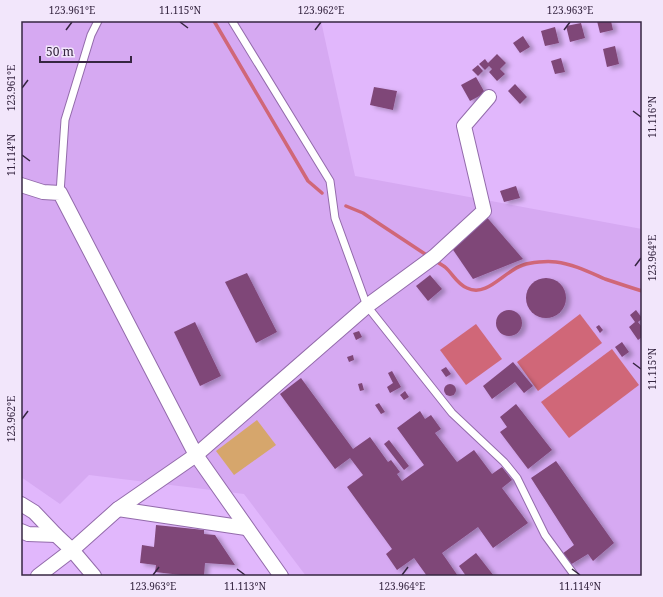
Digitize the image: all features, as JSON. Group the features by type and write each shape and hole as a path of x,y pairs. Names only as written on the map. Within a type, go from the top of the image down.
{"street":[{"path":"38,576 72,550 118,509 196,455 367,306 435,256 484,211 464,126 489,98"},
{"path":"21,185 43,192 60,193 196,455 281,576"},
{"path":"21,504 34,512 72,550 94,576"},
{"path":"118,509 246,528"},
{"path":"21,531 28,534 56,535"}],"lane":[{"path":"60,193 65,120 92,35 98,21"},
{"path":"232,21 330,181 335,218 367,306 452,413 504,462 517,478 545,535 574,576"}],"shaded area":[{"path":"21,21 321,21 355,176 642,229 642,576 306,576 244,494 89,475 60,504 21,477"},
{"path":"580,314 602,343 538,391 517,362"},
{"path":"476,324 502,359 466,385 440,350"},
{"path":"612,349 639,385 569,438 541,402"},
{"path":"257,420 276,445 234,475 216,451"}],"building":[{"path":"597,21 611,21 613,30 600,33"},
{"path":"581,23 585,38 570,42 566,26"},
{"path":"555,27 559,43 545,46 541,31"},
{"path":"523,36 530,47 520,53 513,43"},
{"path":"615,46 619,64 607,67 603,49"},
{"path":"497,54 506,63 500,69 505,74 497,81 489,72 492,69 489,66 485,70 479,64 485,59 488,63"},
{"path":"561,58 565,72 555,74 551,61"},
{"path":"478,65 483,71 478,76 472,70"},
{"path":"476,77 485,93 470,101 461,85"},
{"path":"515,84 527,97 520,104 508,91"},
{"path":"374,87 397,91 393,110 370,105"},
{"path":"516,186 520,198 504,202 500,191"},
{"path":"484,214 523,259 473,279 449,244"},
{"path":"247,273 277,332 256,343 225,282"},
{"path":"430,275 442,289 428,301 416,286"},
{"path":"550,278 557,281 563,287 566,298 565,306 557,315 550,318 542,318 535,315 527,306 526,294 529,287 538,279"},
{"path":"509,310 518,314 522,323 518,332 509,336 500,332 496,323 500,314"},
{"path":"636,310 642,318 638,322 642,327 642,337 638,340 629,327 635,322 630,315"},
{"path":"195,322 221,376 200,386 174,332"},
{"path":"599,325 603,330 600,333 596,327"},
{"path":"359,331 362,337 356,340 353,333"},
{"path":"622,342 629,352 622,357 615,347"},
{"path":"353,355 354,360 349,362 347,357"},
{"path":"513,362 533,386 524,393 515,382 492,399 483,386"},
{"path":"446,367 451,374 446,377 441,370"},
{"path":"392,371 401,387 390,393 387,387 393,383 388,373"},
{"path":"301,378 353,449 370,437 388,462 391,460 400,472 397,474 402,481 424,465 397,428 420,411 425,419 431,415 441,429 435,433 457,462 474,450 492,474 502,467 512,480 502,488 528,523 493,548 478,527 442,553 458,576 427,576 414,558 397,570 386,554 392,549 347,487 363,475 350,458 335,469 280,394"},
{"path":"362,383 364,390 360,391 358,384"},
{"path":"448,384 452,384 456,390 452,396 448,396 444,392 444,388"},
{"path":"405,391 409,397 404,400 400,395"},
{"path":"379,403 385,412 381,414 375,405"},
{"path":"516,404 552,450 528,469 500,432 507,427 500,417"},
{"path":"389,440 409,466 404,470 384,444"},
{"path":"556,461 614,543 593,561 588,554 570,565 562,554 574,545 531,478"},
{"path":"156,525 204,530 204,534 215,535 235,565 205,563 204,576 155,572 156,565 140,563 142,545 154,547"},
{"path":"476,553 494,576 466,576 459,566"}],"waterway":[{"path":"214,21 308,181 322,193"},
{"path":"346,206 363,213 428,256"},
{"path":"435,260 445,267 460,284 474,290 488,287 523,265 535,262 556,262 575,266 605,279 642,291"}]}
